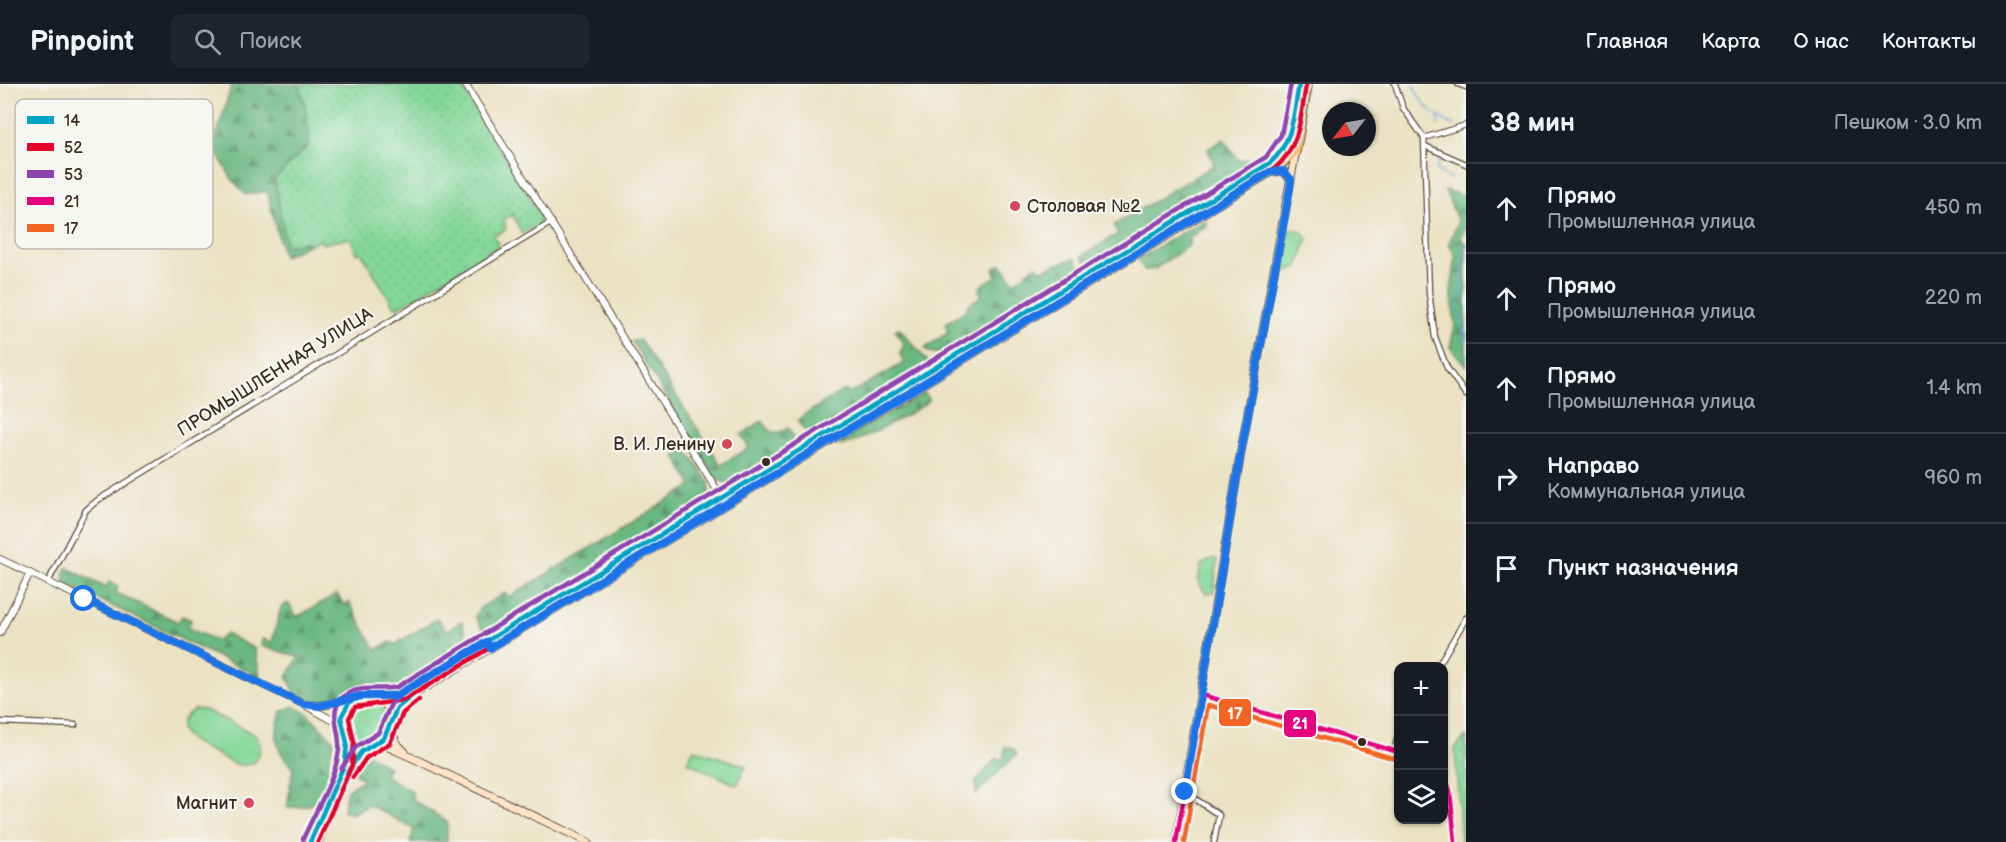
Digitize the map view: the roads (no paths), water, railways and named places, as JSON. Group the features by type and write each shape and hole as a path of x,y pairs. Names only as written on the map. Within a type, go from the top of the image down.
{"main road":[{"path":"1291,179 1287,162 1287,143 1299,84"},
{"path":"1176,842 1243,440 1308,84"},
{"path":"338,784 353,762 373,744 384,738 404,700 636,554 1129,254 1278,158 1287,143"},
{"path":"1129,254 1287,162 1296,150"},
{"path":"1278,158 1287,162"},
{"path":"1270,172 1283,171 1291,179"},
{"path":"724,501 735,490 809,449"},
{"path":"318,842 347,755 342,711 355,697 391,697 400,694 489,645"},
{"path":"374,696 386,706 396,743 415,759"},
{"path":"344,733 357,744 386,746 588,842"},
{"path":"310,842 331,802"}],"street":[{"path":"465,84 724,501"},
{"path":"1395,84 1403,108 1424,138 1432,321 1447,368 1466,395"},
{"path":"1458,84 1466,87"},
{"path":"1424,138 1466,126"},
{"path":"1425,146 1466,164"},
{"name":"ПРОМЫШЛЕННАЯ УЛИЦА","path":"48,582 86,510 98,500 552,222"},
{"path":"716,488 723,491 735,490"},
{"path":"0,559 303,704 334,721 344,733"},
{"path":"0,633 30,573"},
{"path":"1440,662 1466,618"},
{"path":"1202,695 1394,751"},
{"path":"303,704 319,706 355,697"},
{"path":"0,722 75,725"},
{"path":"1448,786 1455,842"},
{"path":"1185,792 1219,815 1215,842"}],"waterway":[{"path":"1414,84 1424,104 1442,119 1455,126"},
{"path":"1438,126 1439,118"},
{"path":"1439,159 1436,170 1451,179"},
{"path":"1464,245 1459,313 1466,342"}],"place":[{"name":"Столовая №2","path":"1015,206"},
{"name":"В. И. Ленину","path":"727,444"},
{"name":"Магнит","path":"249,803"}]}
